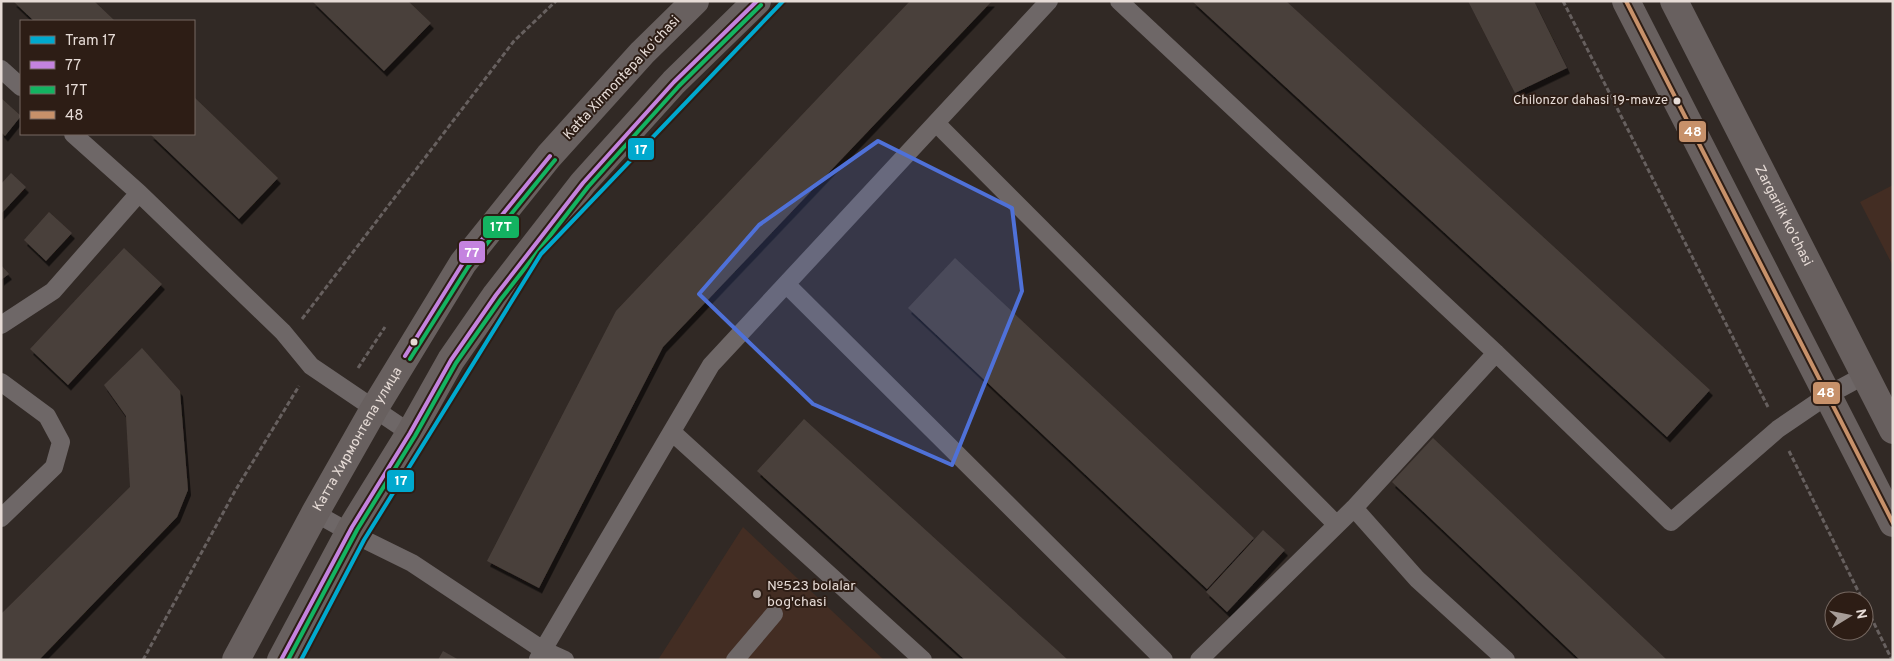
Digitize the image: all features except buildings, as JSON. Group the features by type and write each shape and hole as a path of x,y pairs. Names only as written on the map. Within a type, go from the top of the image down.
{"main road":[{"name":"Katta Xirmontepa koʻchasi","path":"550,156 642,53 694,1"},
{"path":"281,660 349,532 410,433 451,360 485,311 582,183 674,82 758,1"},
{"path":"1626,1 1893,523"},
{"name":"Zargarlik ko'chasi","path":"1674,1 1893,430"},
{"name":"Катта Хирмонтепа улица","path":"236,660 315,512 374,409 462,263 550,156"}],"lane":[{"path":"541,655 712,365 1049,1"},
{"path":"1119,1 1496,353 1671,522 1778,429 1828,396 1865,376"},
{"path":"1,69 20,86"},
{"path":"937,124 1336,524"},
{"path":"74,135 139,193 283,332 311,366 410,433"},
{"path":"1,325 53,291 139,193"},
{"path":"786,284 1164,660"},
{"path":"1199,660 1354,508 1496,353"},
{"path":"1,382 47,416 61,442 54,467 1,518"},
{"path":"672,432 923,660"},
{"path":"1354,508 1417,579 1497,657"},
{"path":"315,512 349,532 412,563 541,655 565,660"},
{"path":"735,660 774,614"}],"path":[{"path":"143,660 235,491 311,366 302,319 514,41 556,1"},
{"path":"1562,1 1858,591"},
{"path":"345,389 385,327"},
{"path":"1874,624 1892,660"}],"highlighted area":[{"path":"878,141 1012,208 1022,291 952,465 813,404 699,294 759,225"}],"shaded area":[{"path":"1893,185 1893,266 1860,202"},
{"name":"№523 bolalar bog'chasi","path":"743,527 884,660 658,660"}],"tram line":[{"name":"17","path":"301,660 364,540 541,254 783,1"}],"transit line":[{"name":"77","path":"281,660 352,527 410,433 451,360 496,295 583,183 674,82 757,1"},
{"name":"48","path":"1626,1 1893,523"},
{"name":"17T","path":"288,660 357,530 415,436 456,363 501,299 588,187 679,86 761,5"},
{"name":"77","path":"405,356 463,263 550,156"},
{"name":"17T","path":"410,359 468,267 555,160"}],"place":[{"name":"Chilonzor dahasi 19-mavze","path":"1677,101"},
{"name":"№523 bolalar bog'chasi","path":"757,594"}]}
